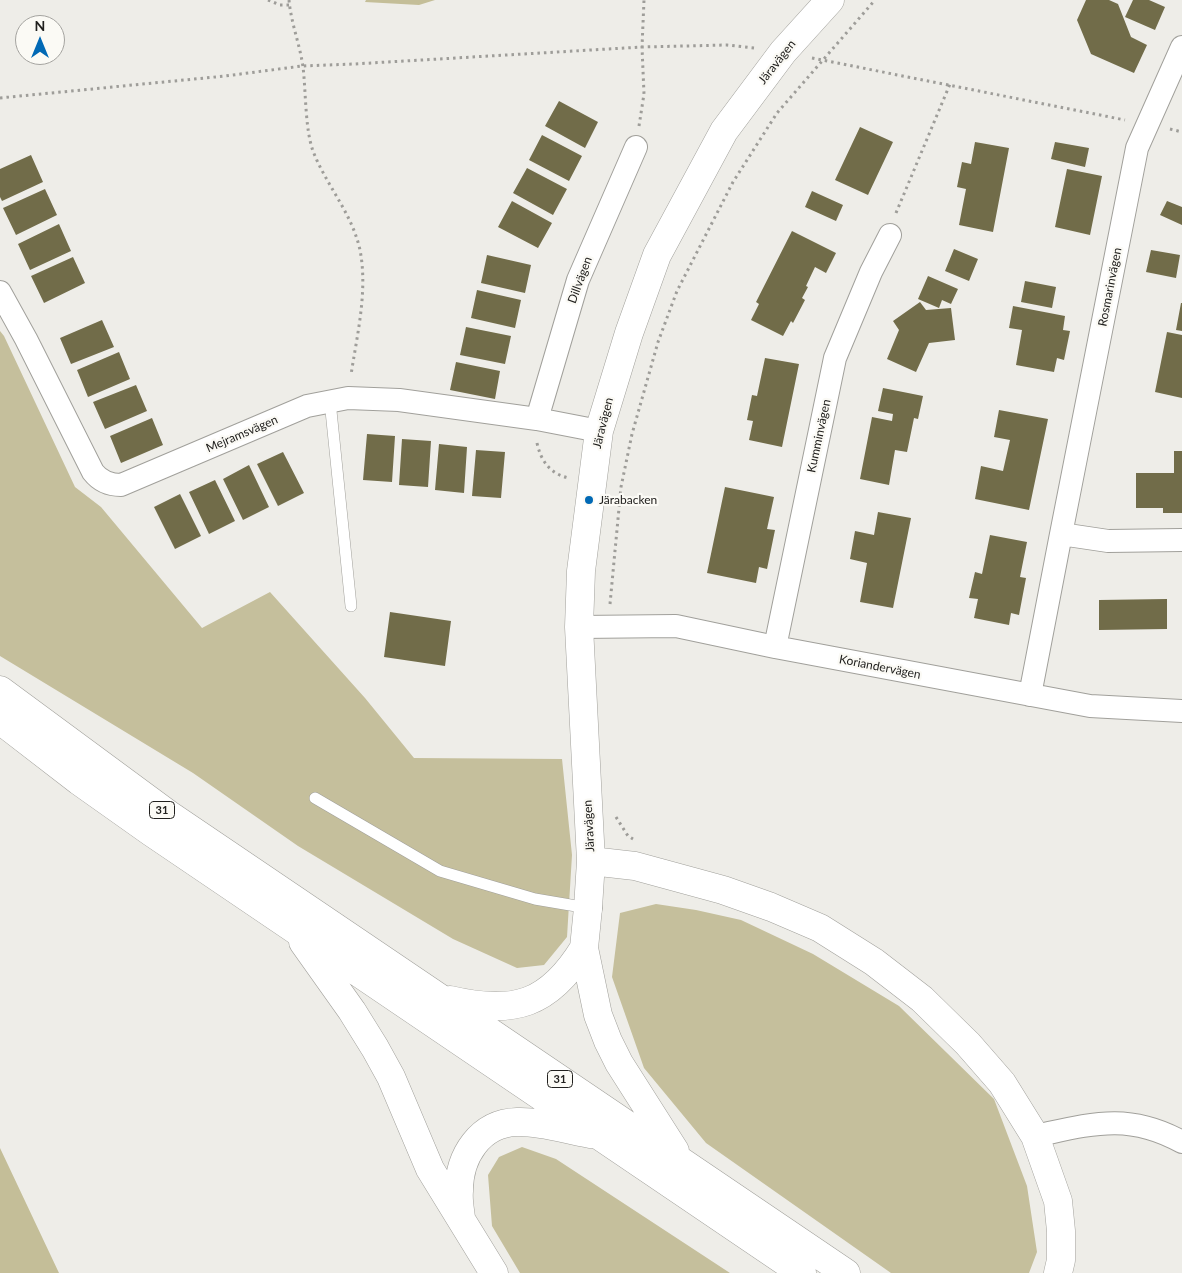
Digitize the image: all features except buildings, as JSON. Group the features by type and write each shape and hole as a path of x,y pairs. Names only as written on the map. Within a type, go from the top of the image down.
{"main road":[{"name":"Järavägen","path":"584,948 591,861 578,627 581,570 600,431 629,333 657,255 724,132 783,52 830,0"},
{"name":"31","path":"0,690 168,814 846,1273"},
{"name":"31","path":"0,720 79,781 151,832 802,1273"},
{"path":"591,861 635,866 723,890 771,906 820,928 874,962 922,998 968,1044 1002,1083 1035,1136 1058,1201 1061,1231 1061,1260 1058,1273"},
{"path":"292,927 352,1011 375,1048 391,1077 430,1169 494,1273"},
{"path":"440,997 466,1004 487,1006 510,1006 529,1001 545,993 560,982 584,948"},
{"path":"584,948 598,1015 608,1041 635,1090 681,1161"},
{"path":"462,1219 458,1192 465,1156 474,1142 488,1129 516,1122 601,1136"}],"street":[{"name":"Rosmarinvägen","path":"1030,695 1137,148 1182,47"},
{"name":"Dillvägen","path":"537,418 578,280 636,147"},
{"name":"Kumminvägen","path":"775,647 835,358 871,272 890,234"},
{"name":"Mejramsvägen","path":"0,292 26,339 93,472 97,477 109,483 121,485 307,406 339,400 399,400 537,418 600,431"},
{"path":"1061,534 1108,541 1182,540"},
{"name":"Koriandervägen","path":"578,627 676,626 775,647 1090,706 1182,711"},
{"path":"1035,1136 1090,1124 1114,1122 1140,1124 1167,1133 1182,1142"}],"lane":[{"path":"339,400 351,606"},
{"path":"315,798 440,871 535,899 588,908"}],"path":[{"path":"268,0 280,5 290,5"},
{"path":"290,0 302,66 312,148 319,165 342,204 354,230 360,252 362,298 339,400"},
{"path":"636,147 644,94 642,47 644,0"},
{"path":"608,627 621,487 632,434 658,342 677,291 733,182 777,113 875,0"},
{"path":"0,98 225,76 302,66 642,47 727,45 783,52 1182,132"},
{"path":"890,234 896,210 950,84"},
{"path":"537,418 537,444 541,457 548,469 565,478 621,487"},
{"path":"615,815 618,823 628,836 635,839"}],"shaded area":[{"path":"366,0 435,0 419,5 365,2"},
{"path":"0,331 75,487 101,507 202,628 270,592 365,698 414,758 562,759 572,855 567,937 544,965 517,968 453,939 298,846 193,773 0,656"},
{"path":"656,904 696,910 741,920 813,954 899,1006 994,1099 1027,1186 1037,1252 1029,1273 891,1273 706,1143 644,1068 612,977 620,913"},
{"path":"522,1147 556,1159 730,1273 520,1273 492,1226 488,1175 499,1157"},
{"path":"0,1148 59,1273 0,1273"}],"place":[{"name":"Järabacken","path":"589,500"}]}
